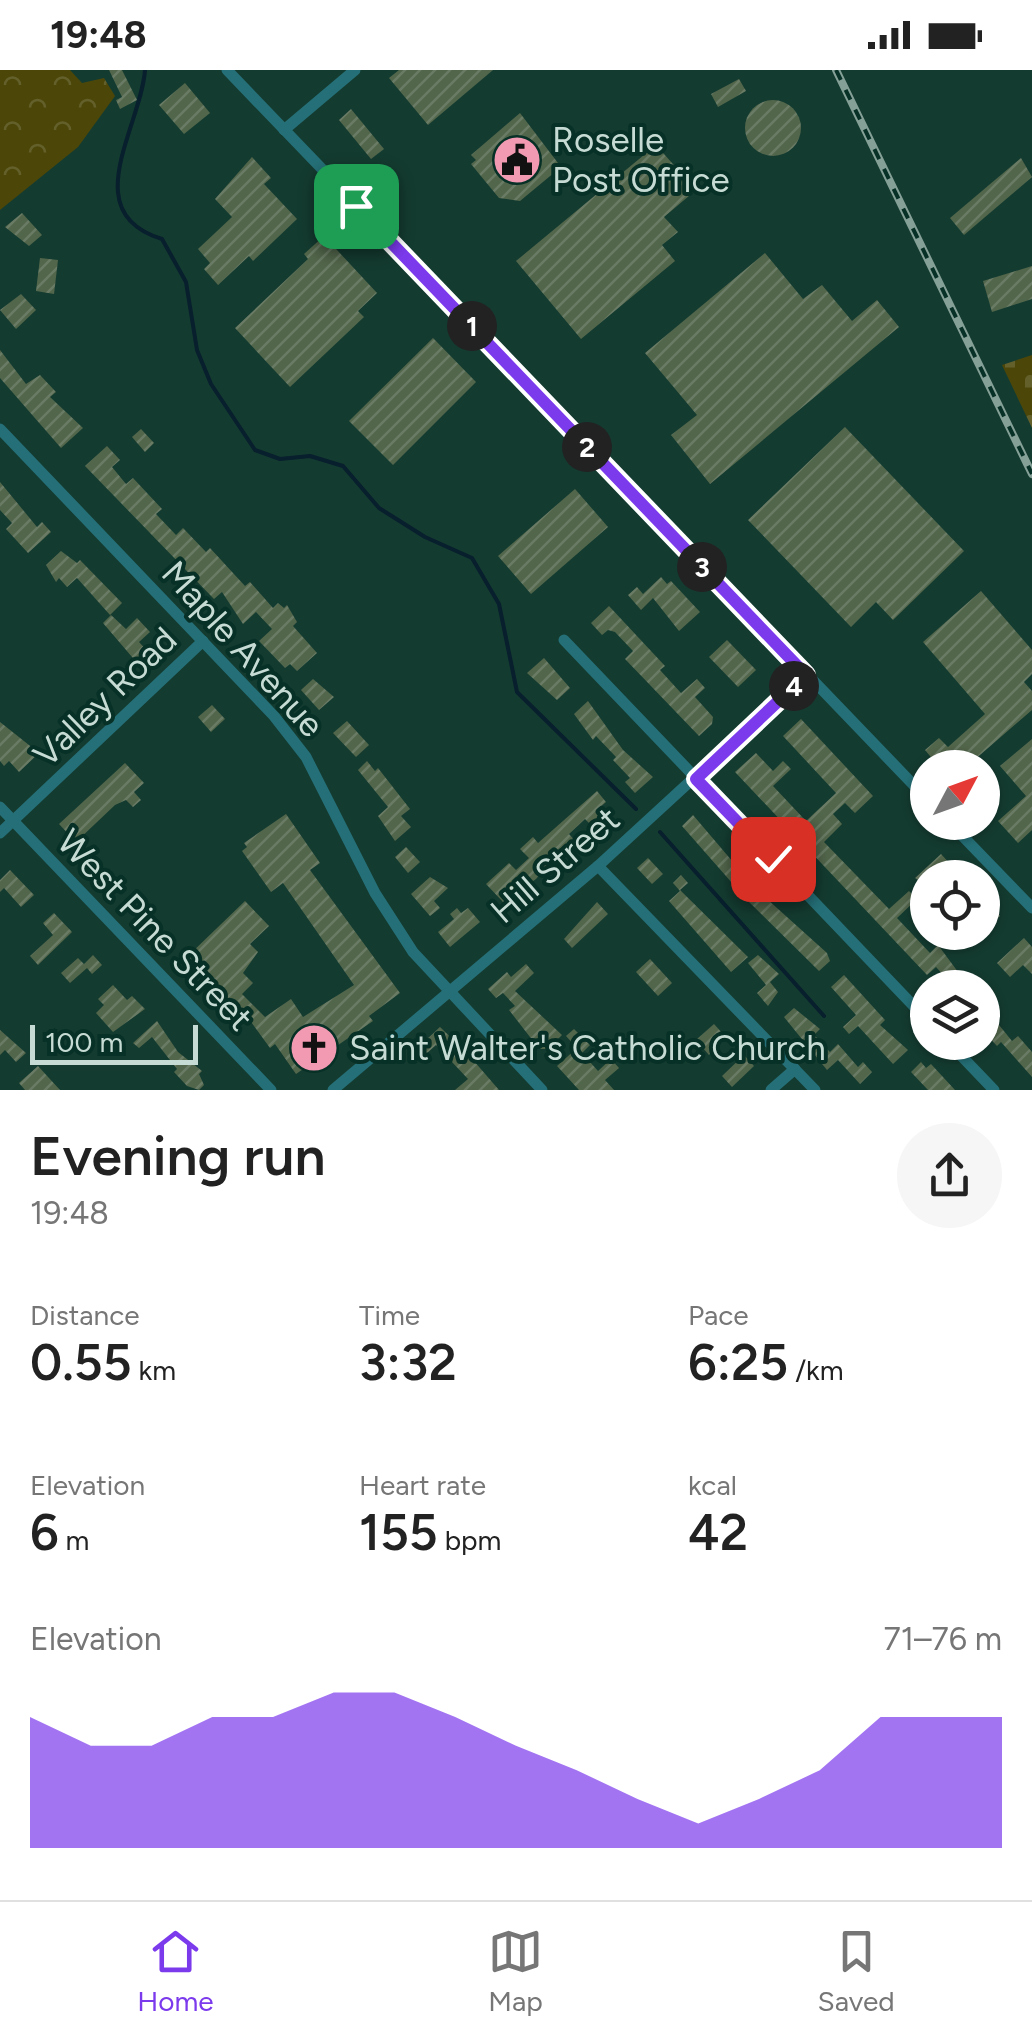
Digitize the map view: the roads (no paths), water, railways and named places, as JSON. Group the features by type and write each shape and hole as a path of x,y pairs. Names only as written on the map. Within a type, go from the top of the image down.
{"street":[{"path":"226,70 910,782"},
{"path":"284,130 356,70"},
{"name":"Maple Avenue","path":"0,429 203,641 306,757 386,912 448,992 542,1090"},
{"path":"564,640 910,1001"},
{"name":"Valley Road","path":"0,833 203,641"},
{"name":"Hill Street","path":"333,1090 598,866 806,675"},
{"name":"West Pine Street","path":"0,807 270,1090"},
{"path":"967,840 1032,908"},
{"path":"598,866 815,1090"},
{"path":"965,1060 994,1090"},
{"path":"771,1090 796,1069"}],"waterway":[{"path":"145,70 120,166 118,189 122,210 136,227 162,239 186,282 197,350 211,384 255,450 280,459 310,456 343,466 379,508 425,537 472,558 499,604 517,692 636,809"},
{"path":"660,832 824,1016"}],"railway":[{"path":"836,70 1032,474"}],"place":[{"name":"Roselle Post Office","path":"517,160"},
{"name":"Saint Walter's Catholic Church","path":"314,1048"}]}
